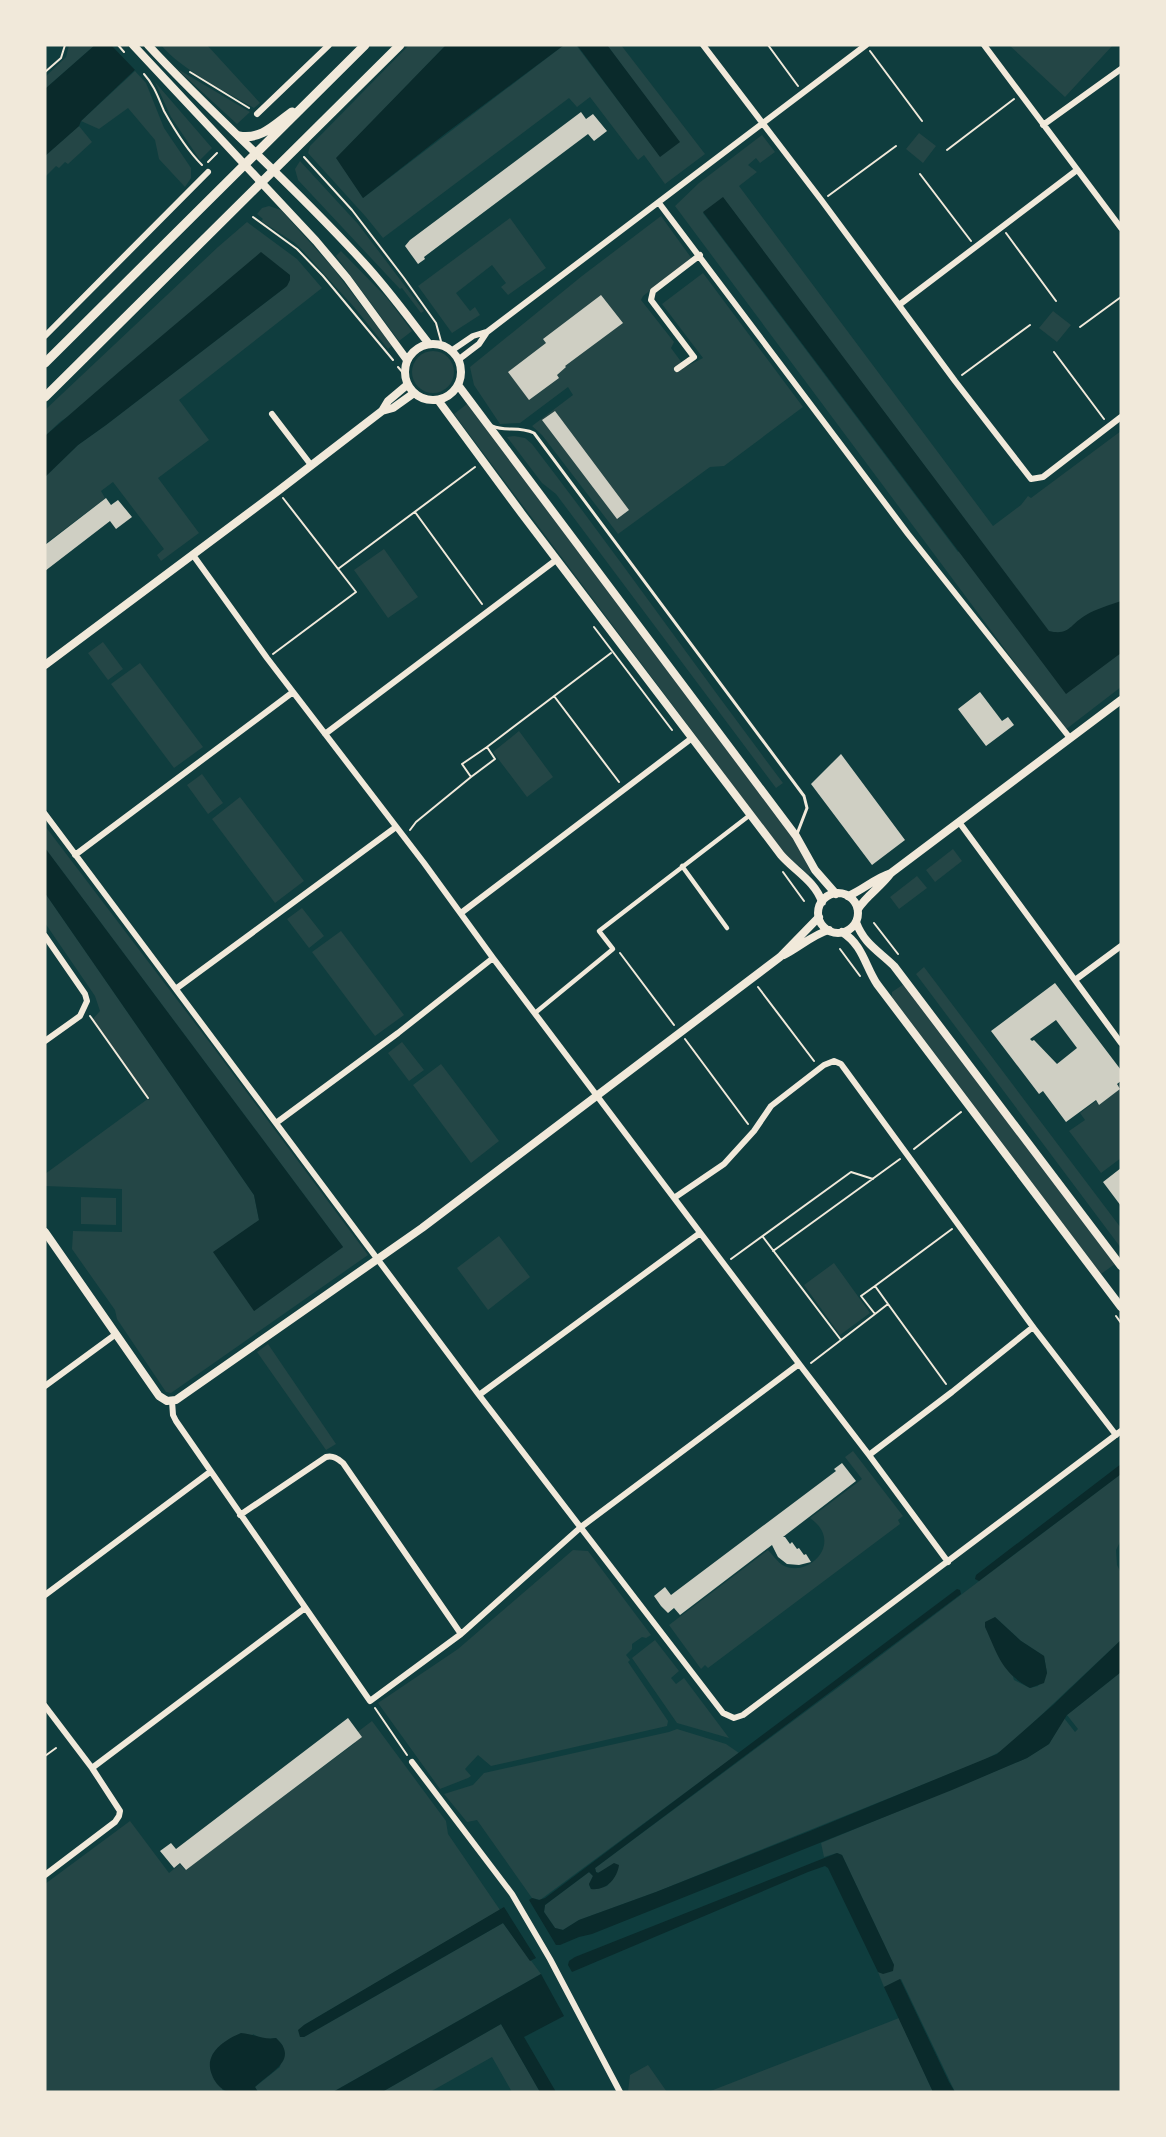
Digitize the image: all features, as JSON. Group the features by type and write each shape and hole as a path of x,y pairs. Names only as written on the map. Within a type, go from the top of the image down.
{"highway":[{"path":"45,363 365,45"},
{"path":"45,397 400,45"},
{"path":"239,136 250,137 265,132 316,95"}],"main road":[{"path":"133,45 332,259 407,360"},
{"path":"148,45 362,261 429,344"},
{"path":"429,344 442,345 458,360 461,374 458,385 451,394 438,400 424,399 407,385 404,374 407,360 417,349 429,344"},
{"path":"458,385 796,836 815,870 836,894"},
{"path":"438,400 556,560 750,814 787,861 806,877 820,895 822,902 819,916 822,924 829,930 843,932 849,936 862,954 877,984 1121,1307"},
{"path":"822,902 828,896 836,894 848,896 855,902 858,909 856,922 858,928 878,953 896,969 1121,1266"},
{"path":"843,932 856,922"}],"street":[{"path":"257,114 328,45"},
{"path":"703,45 1031,479 1043,477 1121,417"},
{"path":"458,360 478,344 487,332 866,45"},
{"path":"984,45 1121,228"},
{"path":"1043,124 1121,69"},
{"path":"45,336 206,169"},
{"path":"899,304 1077,170"},
{"path":"659,203 908,534 1070,738"},
{"path":"677,369 694,357 651,300 653,291 700,255"},
{"path":"451,351 473,336 487,332"},
{"path":"45,665 382,411 388,401 407,385"},
{"path":"382,411 393,408 414,393"},
{"path":"272,414 311,465"},
{"path":"193,555 267,658 948,1562"},
{"path":"325,734 556,560"},
{"path":"75,855 293,692"},
{"path":"858,909 891,873 1121,700"},
{"path":"461,913 692,738"},
{"path":"45,814 479,1395 723,1713 734,1718 743,1715 1118,1433 1033,1327 841,1064 834,1061 820,1068 771,1106 724,1164 674,1198"},
{"path":"535,1013 613,949 599,931 750,814"},
{"path":"959,822 1121,1043"},
{"path":"177,988 396,827"},
{"path":"681,866 727,928"},
{"path":"848,896 879,877 891,873"},
{"path":"45,1232 159,1396 164,1400 172,1401 422,1228 780,957 819,916"},
{"path":"780,957 829,930"},
{"path":"45,936 85,994 87,1001 80,1016 45,1041"},
{"path":"1075,980 1121,946"},
{"path":"276,1123 398,1033 493,958"},
{"path":"479,1395 700,1233"},
{"path":"869,1455 1033,1327"},
{"path":"45,1386 116,1334"},
{"path":"172,1401 176,1421 370,1701 461,1634 581,1527 801,1366"},
{"path":"240,1515 326,1457 337,1458 343,1463 461,1634"},
{"path":"45,1595 210,1472"},
{"path":"92,1768 305,1608"},
{"path":"45,1706 92,1768 120,1811 119,1816 45,1875"},
{"path":"412,1762 512,1894 550,1959 620,2092"}],"lane":[{"path":"486,424 499,429 525,429 534,434 804,796 807,804 806,812 796,836"}],"path":[{"path":"45,72 61,58 65,45"},
{"path":"768,45 803,93"},
{"path":"866,45 922,122"},
{"path":"139,68 154,86 165,111 185,144 206,169 217,153"},
{"path":"184,69 257,114"},
{"path":"947,150 1021,94"},
{"path":"822,201 896,146"},
{"path":"304,157 352,210 404,278 436,323 442,345"},
{"path":"920,174 975,246"},
{"path":"253,217 297,249 323,276 404,374"},
{"path":"1002,228 1056,301"},
{"path":"1080,327 1121,297"},
{"path":"955,381 1030,325"},
{"path":"1054,352 1109,426"},
{"path":"338,569 483,461"},
{"path":"267,658 356,592 278,491"},
{"path":"415,512 487,611"},
{"path":"471,777 462,764 622,645"},
{"path":"554,696 624,789"},
{"path":"403,836 416,822 495,759 487,747"},
{"path":"613,949 621,954 753,1131"},
{"path":"752,978 820,1068"},
{"path":"85,1009 148,1098"},
{"path":"774,1251 962,1112"},
{"path":"725,1264 851,1172 873,1179"},
{"path":"875,1314 861,1296 959,1224"},
{"path":"762,1236 841,1340"},
{"path":"875,1286 952,1392"},
{"path":"801,1366 841,1340 888,1304"},
{"path":"370,1701 412,1762"},
{"path":"45,1756 56,1748"}],"shaded area":[{"path":"69,45 95,45 45,89 45,77 66,57"},
{"path":"95,45 161,45 81,121 79,126 45,156 45,89"},
{"path":"161,45 207,45 260,103 254,108 217,87 180,63"},
{"path":"409,45 446,45 337,158 363,198 564,45 576,45 660,156 679,142 607,45 621,45 705,154 665,184 644,155 638,160 590,97 577,107 569,98 383,238 308,153 310,146"},
{"path":"446,45 564,45 363,198 336,158"},
{"path":"577,45 607,45 680,142 660,157"},
{"path":"1009,45 1113,45 1065,97"},
{"path":"176,68 250,112 237,124"},
{"path":"135,71 146,83 164,128 191,168 191,178 185,187 159,159 155,140 128,108 99,129 81,121"},
{"path":"155,82 212,148 200,160 171,117"},
{"path":"79,126 92,142 68,164 65,162 59,168 56,166 45,177 45,156"},
{"path":"919,133 936,146 923,163 906,149"},
{"path":"762,135 775,152 760,163 756,158 748,165 757,172 739,186 993,526 1021,505 1028,496 1031,498 1121,431 1121,687 1065,730 675,206 699,183","holes":["723,198 978,537 958,552 703,213"]},
{"path":"300,161 358,224 424,311 421,313 402,288 400,289 298,180 295,169"},
{"path":"723,197 1049,631 1066,631 1090,613 1121,601 1121,653 1066,694 703,212"},
{"path":"269,206 281,210 333,268 392,346 388,349 354,307 295,243 261,221 263,219 257,214 262,208"},
{"path":"661,216 692,259 643,296 641,300 674,342 671,348 685,367 703,358 662,304 703,273 803,407 724,466 710,467 618,534 542,435 532,426 573,395 568,387 520,423 500,424 474,385 470,367 582,276"},
{"path":"510,218 546,268 508,295 501,287 506,283 492,265 456,293 470,311 475,307 480,315 452,333 418,286"},
{"path":"247,222 297,259 322,288 179,400 209,440 158,478 199,533 161,561 157,555 164,549 113,482 101,491 105,498 103,500 45,544 45,477 78,445 287,286 61,421 45,436 45,410"},
{"path":"341,251 387,298 412,331 399,341 336,256"},
{"path":"261,252 290,275 287,286 78,445 45,477 45,436"},
{"path":"1053,311 1071,325 1057,342 1039,328"},
{"path":"433,351 441,352 448,357 453,364 453,380 448,387 441,392 433,393 425,392 418,387 413,380 412,372 413,364 418,357 425,352"},
{"path":"467,404 797,842 811,873 809,875 783,852 454,414"},
{"path":"507,437 525,438 532,444 783,783 776,788 556,494 542,483"},
{"path":"384,549 418,597 388,618 354,570"},
{"path":"103,642 123,669 108,680 88,653"},
{"path":"140,663 203,747 174,768 111,684"},
{"path":"519,731 553,777 527,797 493,752"},
{"path":"202,774 223,803 208,814 187,785"},
{"path":"240,797 304,881 275,903 212,819"},
{"path":"45,826 368,1255 171,1393 166,1392 117,1319 115,1310 72,1249 73,1231 122,1232 122,1189 45,1186 45,1174 149,1098 92,1020 100,1011 95,996 45,923 45,893 254,1195 259,1220 254,1311 343,1247 45,848"},
{"path":"45,848 343,1247 254,1311 213,1252 259,1220 254,1195 45,893"},
{"path":"953,849 962,861 935,882 926,870"},
{"path":"917,876 927,888 899,909 890,897"},
{"path":"302,908 324,936 309,948 287,919"},
{"path":"341,931 404,1015 375,1036 312,952"},
{"path":"924,967 1121,1228 1121,1248 916,974"},
{"path":"904,984 1115,1264 1101,1274 892,997 892,992"},
{"path":"402,1042 424,1070 409,1081 388,1053"},
{"path":"441,1064 499,1141 471,1163 413,1085"},
{"path":"1121,1082 1121,1158 1101,1173 1069,1131 1085,1120 1080,1113 1096,1101 1099,1105 1120,1089 1117,1085"},
{"path":"81,1197 116,1198 116,1225 81,1224"},
{"path":"499,1236 530,1277 488,1310 457,1268"},
{"path":"834,1263 870,1313 840,1335 804,1285"},
{"path":"268,1344 336,1444 326,1450 257,1352"},
{"path":"853,1451 903,1516 898,1520 900,1524 708,1668 705,1665 701,1669 669,1625 768,1550 781,1564 791,1568 801,1568 811,1564 823,1548 824,1538 820,1528 810,1518 862,1479 845,1457"},
{"path":"1121,1464 1121,1474 979,1581 975,1579 976,1575"},
{"path":"1121,1474 1121,1540 1116,1550 1117,1565 1121,1573 1121,1640 1005,1749 984,1760 656,1892 579,1920 563,1930 555,1928 544,1912 545,1905 589,1872 593,1876 589,1885 591,1889 607,1886 615,1876 614,1864 600,1873 596,1872 595,1868","holes":["995,1617 1021,1641 1044,1656 1047,1673 1038,1686 1030,1688 1014,1680"]},
{"path":"573,1550 588,1551 651,1635 646,1638 642,1637 632,1644 632,1649 626,1655 630,1660 628,1662 668,1721 667,1726 491,1766 478,1755 465,1769 471,1776 440,1789 378,1703 458,1649"},
{"path":"957,1589 961,1594 595,1868 598,1873 614,1863 619,1865 610,1883 601,1888 591,1889 589,1884 593,1876 589,1872 545,1905 544,1912 555,1928 563,1930 579,1920 810,1831 997,1754 1053,1705 1121,1640 1121,1672 1067,1715 1049,1744 1027,1758 592,1934 556,1945 529,1900 545,1898"},
{"path":"995,1617 1021,1641 1044,1656 1047,1673 1044,1683 1030,1688 1006,1669 985,1627 985,1622"},
{"path":"655,1640 679,1671 671,1678 676,1684 684,1678 729,1738 677,1723 632,1658"},
{"path":"1121,1672 1121,2092 955,2092 901,1979 884,1987 878,1972 881,1973 894,1965 842,1855 837,1853 824,1857 821,1843 1027,1758 1049,1744 1064,1718 1075,1732 1078,1729 1067,1715"},
{"path":"372,1721 446,1821 448,1834 500,1910 304,2025 300,2037 304,2037 503,1923 541,1974 333,2092 258,2092 255,2087 280,2067 283,2046 276,2038 264,2040 253,2034 222,2090 228,2092 45,2092 45,1884 130,1821 169,1873 180,1864 185,1870 355,1743 351,1737"},
{"path":"677,1729 726,1744 739,1753 540,1900 532,1898 477,1820 467,1822 444,1794 473,1785 484,1773"},
{"path":"837,1853 842,1855 894,1965 893,1971 883,1974 878,1972 825,1866 572,1972 568,1965 569,1961 575,1957"},
{"path":"504,1907 536,1958 530,1961 503,1923 304,2037 300,2037 298,2030 304,2025"},
{"path":"541,1974 564,2016 524,2037 556,2092 540,2092 501,2024 382,2092 333,2092"},
{"path":"900,1979 955,2092 933,2092 884,1987"},
{"path":"899,2018 933,2092 708,2092 889,2022"},
{"path":"501,2024 540,2092 512,2092 492,2057 430,2092 382,2092"},
{"path":"241,2033 276,2038 283,2046 284,2059 275,2071 255,2087 258,2092 227,2092 219,2086 212,2075 210,2061 213,2054 222,2044"},
{"path":"648,2065 667,2092 628,2092 630,2075"}],"pier":[{"path":"111,45 161,45 162,46 136,71"}],"building":[{"path":"581,112 586,119 593,114 607,131 594,141 588,134 424,257 425,259 418,264 405,246 410,240"},
{"path":"601,295 623,323 565,366 557,375 559,378 529,400 508,372 546,343 543,339"},
{"path":"555,411 629,510 617,519 542,420"},
{"path":"106,498 111,505 118,500 132,517 116,529 110,521 45,571 45,545"},
{"path":"980,692 1002,721 1008,717 1014,725 986,746 958,709"},
{"path":"841,754 905,840 872,865 811,784"},
{"path":"1055,983 1121,1070 1121,1081 1117,1084 1120,1089 1099,1105 1096,1100 1066,1122 1043,1091 1039,1094 991,1031","holes":["1056,1020 1077,1048 1057,1064 1034,1040 1030,1039"]},
{"path":"1121,1168 1121,1206 1103,1182"},
{"path":"842,1463 856,1481 783,1537 790,1544 792,1542 797,1549 799,1548 804,1555 806,1554 811,1562 799,1565 787,1564 778,1557 772,1545 680,1615 674,1608 668,1613 661,1606 654,1596 665,1587 671,1595 836,1471 834,1469"},
{"path":"348,1718 362,1737 186,1870 180,1863 174,1868 160,1851 171,1843 176,1849"}]}
